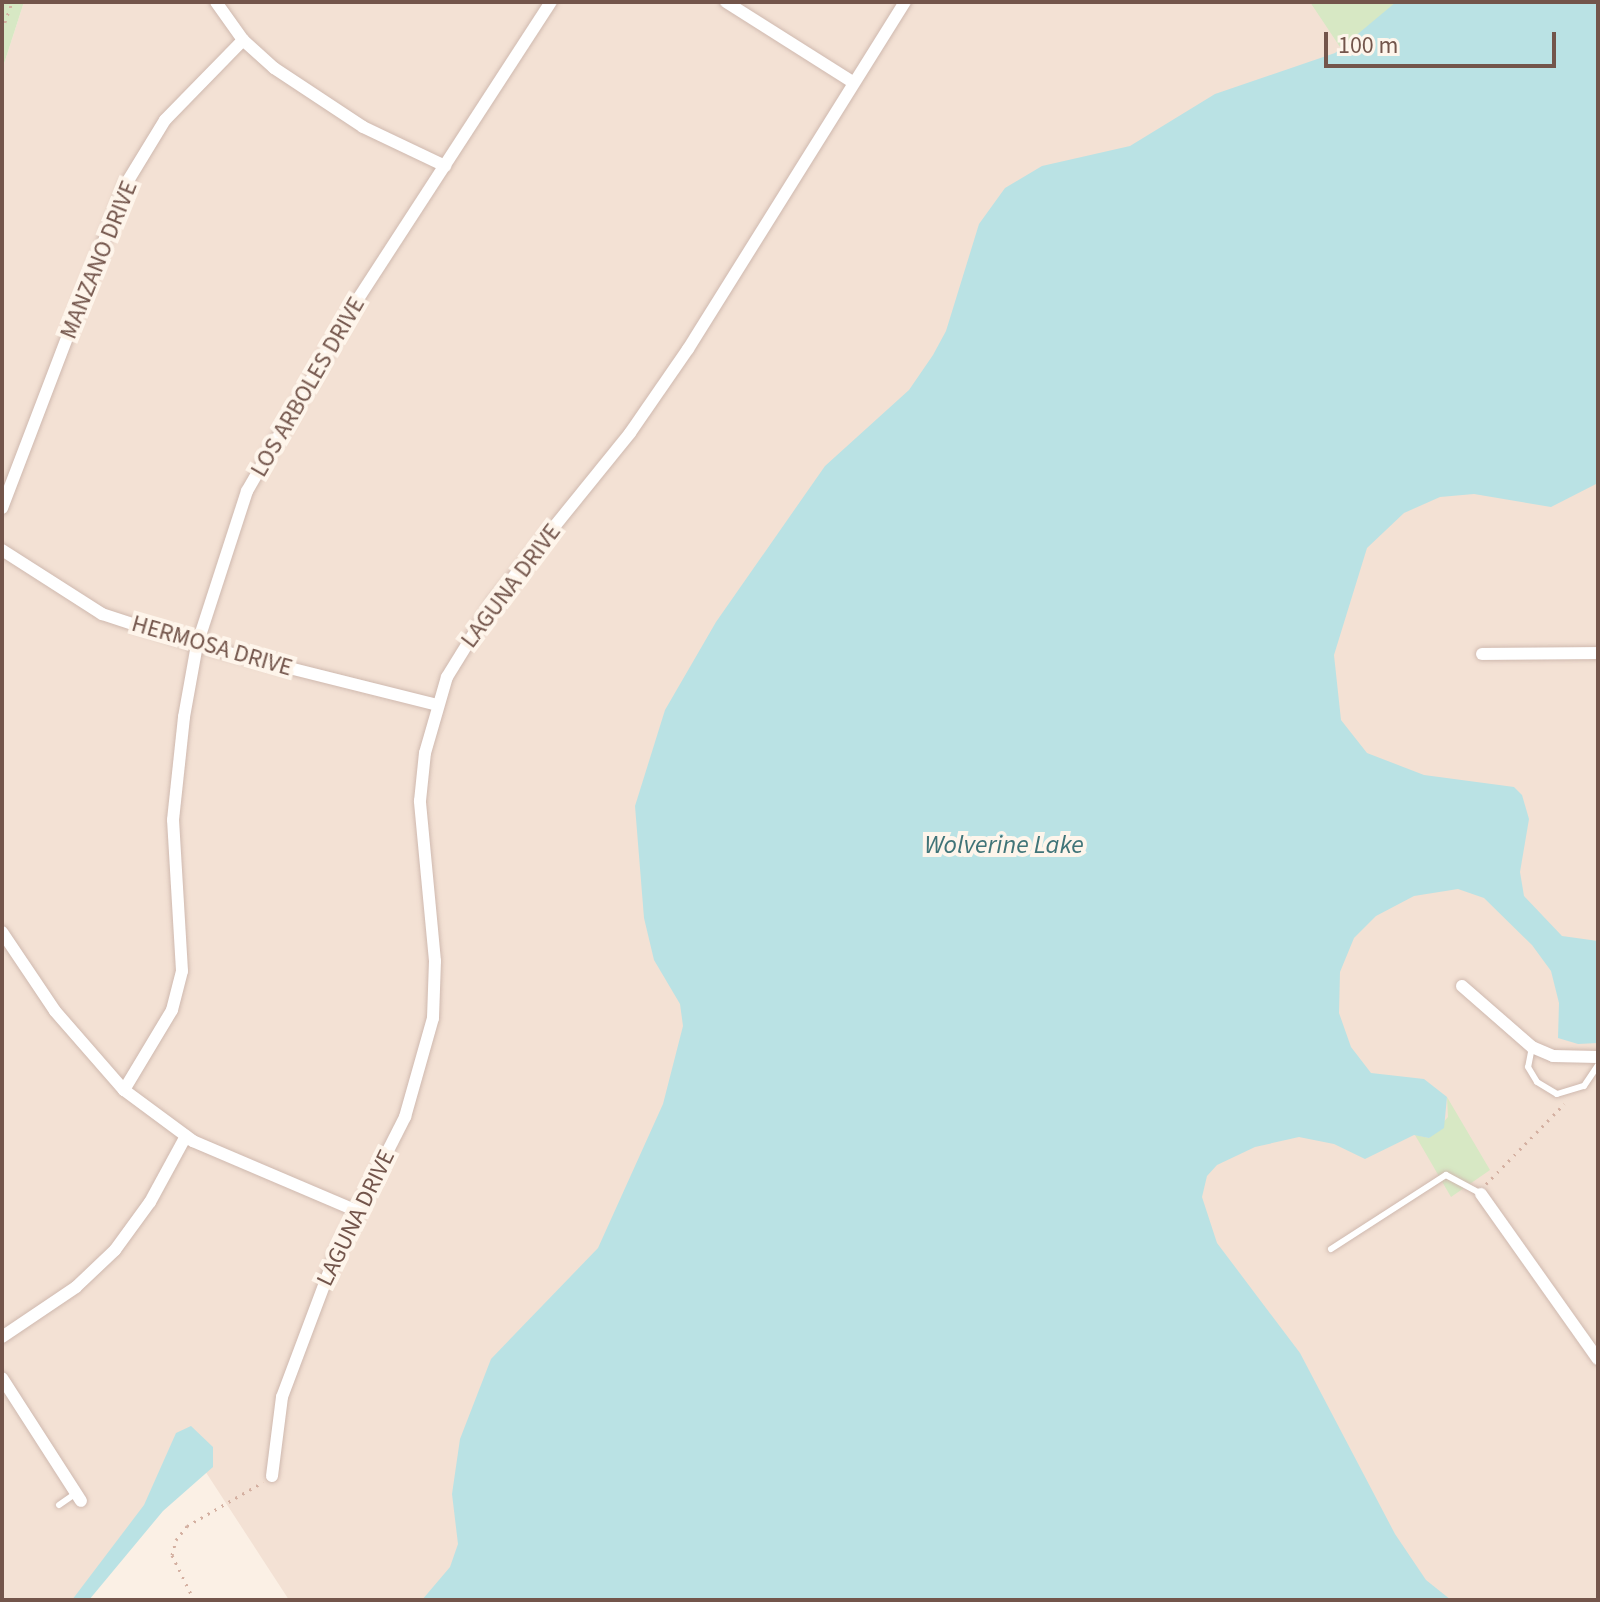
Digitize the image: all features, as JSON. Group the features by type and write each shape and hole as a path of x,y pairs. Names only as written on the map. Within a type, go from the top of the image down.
{"street":[{"path":"216,2 243,40 274,68 363,127 445,166"},
{"name":"LOS ARBOLES DRIVE","path":"124,1090 172,1010 182,971 173,820 197,645 247,491 288,413 551,2"},
{"path":"726,2 854,83"},
{"name":"LAGUNA DRIVE","path":"272,1476 282,1397 325,1278 405,1117 433,1018 435,961 420,801 437,705 447,677 494,601 630,433 688,349 905,2"},
{"name":"MANZANO DRIVE","path":"2,508 126,184 165,120 243,40"},
{"name":"HERMOSA DRIVE","path":"2,550 102,614 197,645 437,705"},
{"path":"1482,654 1598,653"},
{"path":"2,932 55,1011 124,1090 186,1136 357,1211"},
{"path":"1462,986 1532,1047 1553,1056 1598,1057"},
{"path":"2,1337 76,1287 115,1250 150,1202 186,1136"},
{"path":"1481,1194 1598,1359"},
{"path":"2,1378 78,1497"}],"lane":[{"path":"1532,1047 1528,1067 1537,1082 1557,1094 1584,1086 1598,1065"},
{"path":"1331,1249 1446,1175 1481,1194"},
{"path":"59,1505 78,1497"}],"path":[{"path":"2,30 12,2"},
{"path":"1481,1194 1496,1170 1584,1086"},
{"path":"194,1600 172,1555 176,1540 187,1526 272,1476"}],"shaded area":[{"path":"24,2 1362,2 1421,91 533,1600 289,1600 196,1457 84,1600 2,1600 2,70"},
{"path":"1598,369 1598,1600 1276,1600 1152,1497 1293,505"}],"green space":[{"path":"2,2 24,2 2,70"},
{"path":"1310,2 1502,2 1375,22 1340,47"},
{"path":"1447,1097 1490,1170 1451,1197 1415,1135 1429,1138 1448,1117"}],"water":[{"name":"Wolverine Lake","path":"1396,2 1598,2 1598,483 1551,507 1474,494 1440,497 1404,513 1367,548 1334,655 1341,720 1367,753 1424,775 1514,787 1522,795 1529,819 1520,872 1524,896 1562,936 1598,941 1598,1043 1578,1044 1558,1038 1559,1003 1551,971 1532,945 1484,898 1458,889 1414,896 1376,916 1354,938 1340,972 1339,1013 1351,1047 1371,1073 1424,1079 1447,1097 1444,1128 1429,1138 1414,1135 1365,1159 1334,1144 1299,1137 1255,1147 1217,1165 1207,1176 1202,1197 1217,1243 1300,1353 1395,1534 1426,1580 1451,1600 422,1600 450,1567 458,1544 452,1494 460,1439 491,1359 598,1248 663,1104 683,1026 680,1004 654,960 644,918 635,806 665,710 716,622 825,466 909,390 933,355 946,331 979,224 1005,188 1042,166 1130,146 1215,94 1335,53"},
{"path":"191,1426 213,1447 213,1467 163,1511 89,1600 72,1600 144,1505 176,1433"}]}
